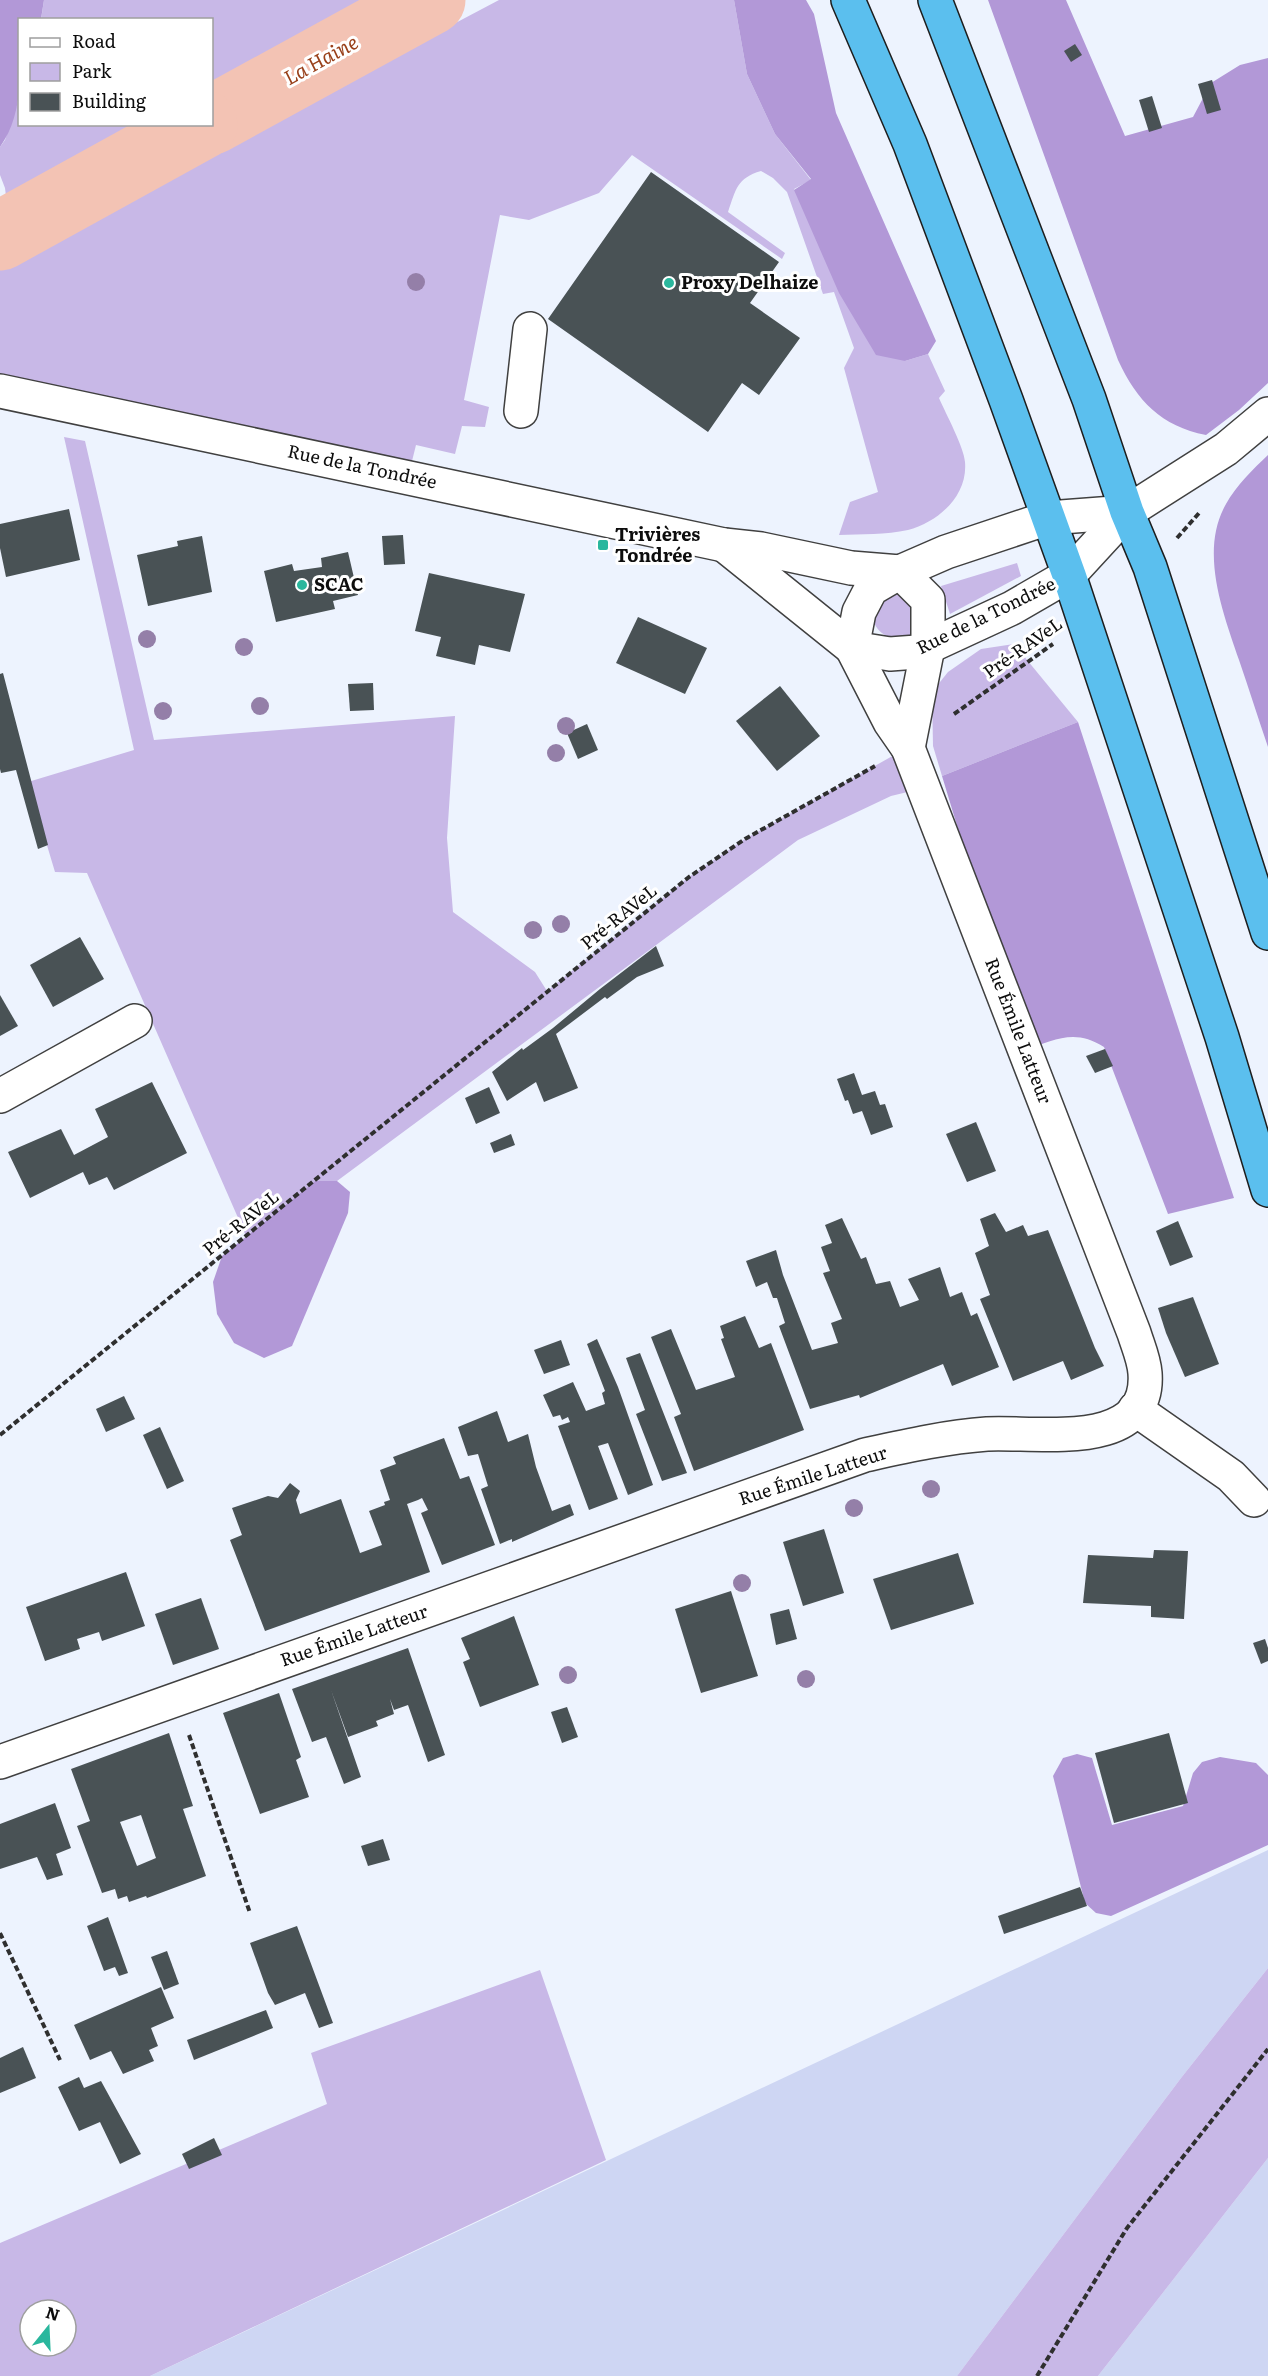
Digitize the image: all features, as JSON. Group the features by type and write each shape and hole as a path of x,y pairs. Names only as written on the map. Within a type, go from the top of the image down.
{"highway":[{"path":"848,0 910,144 1069,575 1222,1037 1268,1190"},
{"path":"935,0 1089,399 1127,512 1150,567 1268,933"}],"street":[{"path":"521,411 530,329"},
{"name":"Rue de la Tondrée","path":"0,391 724,545 761,549 851,568 900,572 946,552 1048,518 1127,512"},
{"path":"1127,512 1226,449 1268,414"},
{"name":"Rue de la Tondrée","path":"724,545 852,648 890,654 917,652 1012,608 1069,575 1127,512"},
{"path":"852,648 859,612 871,589 900,572 928,600 928,647 908,748"},
{"name":"Rue Émile Latteur","path":"0,1762 866,1455 940,1438 990,1434 1088,1433 1115,1426 1135,1409 1140,1399 1145,1376 1134,1333 908,748 890,722 852,648"},
{"path":"0,1096 135,1021"},
{"path":"1135,1409 1231,1476 1254,1500"}],"path":[{"path":"1150,567 1203,508"},
{"name":"Pré-RAVeL","path":"953,715 1083,622"},
{"name":"Pré-RAVeL","path":"0,1435 689,877 745,839 908,748"},
{"path":"177,1699 250,1913"},
{"path":"0,1933 60,2060"},
{"path":"1038,2376 1127,2228 1268,2049"}],"shaded area":[{"path":"0,0 44,0 41,18 18,18 18,102 8,133 0,147"},
{"path":"734,0 806,0 814,14 836,113 936,341 928,354 905,361 876,355 839,293 794,190 811,179 775,134 747,74"},
{"path":"988,0 1066,0 1125,136 1193,117 1211,83 1240,65 1268,58 1268,383 1239,410 1206,435 1176,425 1152,410 1125,375"},
{"path":"1268,455 1268,747 1226,622 1216,582 1214,542 1218,522 1230,497"},
{"path":"1078,722 1234,1198 1168,1214 1104,1047 1084,1038 1074,1037 1055,1040 1025,1050 942,776"},
{"path":"315,1181 337,1181 350,1192 348,1213 292,1346 264,1358 234,1343 217,1314 213,1282 222,1256"},
{"path":"1077,1754 1092,1758 1112,1825 1183,1806 1193,1773 1202,1762 1220,1757 1256,1763 1268,1775 1268,1845 1111,1916 1096,1913 1085,1903 1053,1776 1063,1758"},
{"path":"1268,1850 1268,1968 1181,2078 957,2376 150,2376"},
{"path":"1268,2158 1268,2376 1098,2376"}],"green space":[{"path":"44,0 403,0 213,102 213,18 41,18"},
{"path":"499,0 734,0 747,74 775,134 811,180 794,189 905,361 928,354 945,391 939,398 962,448 965,474 956,496 940,514 919,526 900,532 839,535 850,502 878,492 844,368 854,348 834,292 823,294 787,192 773,178 761,171 742,181 728,212 785,253 782,259 632,155 599,193 529,220 500,215 464,400 489,407 485,427 462,426 455,454 416,445 408,477 0,391 0,264"},
{"path":"18,101 18,126 169,126 8,212 5,188 0,175 0,147 5,140"},
{"path":"64,437 85,441 154,740 455,716 447,838 453,912 535,972 547,991 689,877 745,839 896,754 924,788 891,796 798,840 337,1181 315,1181 246,1236 87,873 55,872 28,782 134,750"},
{"path":"1017,563 1021,576 950,614 941,586"},
{"path":"891,594 906,596 913,600 912,634 903,638 887,636 880,632 873,618 874,610 879,602"},
{"path":"1014,644 1078,722 942,776 933,746 932,692 948,672 981,649"},
{"path":"1268,1968 1268,2158 1098,2376 957,2376 1181,2078"},
{"path":"540,1970 606,2160 150,2376 0,2376 0,2243 327,2104 311,2053"}],"building":[{"path":"1075,44 1082,55 1071,62 1064,51"},
{"path":"1212,80 1221,110 1207,114 1198,84"},
{"path":"1152,96 1162,128 1149,132 1139,100"},
{"name":"Proxy Delhaize","path":"651,172 779,262 750,303 800,338 759,395 742,383 708,432 548,319"},
{"path":"69,509 80,560 6,577 0,548 0,524"},
{"path":"403,535 405,564 384,565 382,536"},
{"path":"202,536 212,592 148,606 137,555 178,546 177,541"},
{"path":"348,552 358,595 333,601 335,609 276,622 264,571 292,564 294,571 322,567 321,558"},
{"path":"429,573 525,594 510,652 479,645 475,665 436,656 441,637 415,631"},
{"path":"638,617 707,648 685,694 616,663"},
{"path":"3,673 48,845 38,849 16,770 1,773 0,769 0,674"},
{"path":"373,683 374,710 350,711 348,684"},
{"path":"780,686 820,736 777,771 736,721"},
{"path":"587,724 598,750 578,759 567,733"},
{"path":"80,937 104,979 53,1007 30,965"},
{"path":"656,946 664,966 637,977 607,999 605,997 556,1034 578,1088 544,1102 536,1082 507,1101 492,1072 522,1048 523,1050 553,1028"},
{"path":"0,995 18,1026 0,1036"},
{"path":"1105,1049 1113,1066 1095,1073 1086,1056"},
{"path":"854,1073 862,1095 875,1091 880,1105 885,1104 893,1127 871,1135 862,1111 853,1114 848,1100 845,1101 837,1079"},
{"path":"152,1082 187,1153 114,1190 107,1177 89,1185 83,1172 30,1198 8,1152 61,1129 74,1155 108,1137 95,1109"},
{"path":"489,1087 500,1113 476,1124 465,1098"},
{"path":"976,1122 996,1171 967,1182 946,1134"},
{"path":"511,1134 515,1145 494,1153 490,1143"},
{"path":"995,1213 1006,1232 1023,1225 1028,1236 1048,1230 1104,1366 1071,1380 1063,1361 1013,1381 980,1299 990,1295 975,1253 989,1246 980,1219"},
{"path":"842,1218 861,1259 866,1257 876,1284 890,1281 900,1307 919,1300 908,1279 940,1267 950,1297 962,1292 971,1316 977,1313 999,1367 952,1386 943,1364 860,1398 859,1395 810,1409 779,1326 785,1323 777,1298 773,1298 767,1282 756,1287 746,1261 776,1250 783,1275 812,1350 838,1343 831,1323 842,1319 823,1273 830,1271 821,1247 832,1243 825,1225"},
{"path":"1178,1221 1193,1257 1170,1266 1156,1231"},
{"path":"1193,1297 1219,1364 1185,1377 1158,1308"},
{"path":"745,1316 759,1348 771,1343 804,1430 694,1471 674,1417 681,1414 651,1337 671,1329 696,1390 735,1377 721,1339 724,1338 720,1326"},
{"path":"597,1339 618,1387 653,1485 628,1495 608,1443 598,1446 618,1499 589,1510 558,1426 570,1422 568,1417 562,1420 560,1415 553,1417 543,1395 573,1382 586,1411 605,1404 602,1393 605,1391 587,1344"},
{"path":"561,1340 570,1365 544,1374 534,1350"},
{"path":"640,1353 687,1473 662,1481 636,1414 645,1410 626,1358"},
{"path":"124,1396 135,1419 106,1432 96,1409"},
{"path":"497,1411 508,1442 528,1434 536,1467 552,1511 570,1504 574,1515 512,1542 512,1539 500,1544 481,1489 488,1486 478,1454 468,1456 458,1427"},
{"path":"160,1427 184,1481 167,1489 143,1435"},
{"path":"444,1438 460,1479 469,1476 495,1545 442,1565 421,1513 428,1510 422,1498 407,1504 430,1572 265,1631 230,1540 242,1535 232,1508 268,1496 278,1498 290,1483 300,1491 296,1500 300,1514 341,1499 360,1553 382,1545 369,1511 385,1505 384,1502 390,1500 380,1470 396,1464 393,1457"},
{"path":"824,1529 844,1593 803,1606 783,1542"},
{"path":"1154,1550 1188,1551 1184,1619 1151,1617 1151,1606 1083,1603 1088,1555 1153,1558"},
{"path":"958,1553 974,1604 891,1630 873,1579"},
{"path":"126,1572 145,1626 102,1641 99,1632 77,1639 80,1649 45,1661 26,1607"},
{"path":"731,1591 758,1676 701,1693 675,1609"},
{"path":"201,1598 219,1649 173,1665 155,1614"},
{"path":"789,1609 797,1639 776,1645 770,1614"},
{"path":"514,1616 539,1685 480,1707 463,1662 470,1659 461,1638"},
{"path":"1265,1639 1268,1661 1261,1664 1253,1643"},
{"path":"408,1648 445,1755 428,1762 408,1705 394,1710 390,1699 394,1714 376,1721 378,1726 348,1737 331,1690 361,1777 344,1784 326,1737 312,1742 292,1689"},
{"path":"279,1693 301,1757 296,1760 309,1797 260,1814 223,1713"},
{"path":"567,1707 578,1737 562,1743 551,1712"},
{"path":"169,1733 193,1806 183,1809 206,1876 147,1898 146,1896 129,1902 127,1896 118,1899 115,1889 102,1893 77,1826 90,1821 71,1769","holes":["141,1815 156,1858 137,1866 120,1822"]},
{"path":"1169,1733 1188,1803 1114,1823 1095,1753"},
{"path":"55,1803 71,1848 56,1854 63,1875 47,1880 37,1857 0,1869 0,1824"},
{"path":"383,1839 390,1860 368,1866 361,1846"},
{"path":"1080,1887 1087,1906 1004,1934 998,1916"},
{"path":"108,1917 128,1973 119,1976 115,1967 104,1971 87,1926"},
{"path":"297,1926 333,2023 319,2028 305,1993 275,2005 268,1993 250,1943"},
{"path":"167,1951 179,1984 164,1990 151,1957"},
{"path":"161,1987 174,2018 151,2028 158,2046 149,2050 154,2061 123,2074 111,2051 90,2060 74,2025"},
{"path":"266,2010 273,2028 194,2060 187,2040"},
{"path":"23,2047 36,2078 0,2093 0,2058"},
{"path":"79,2077 84,2088 101,2081 141,2154 120,2164 100,2122 79,2131 58,2087"},
{"path":"214,2138 222,2155 189,2169 182,2154"}],"waterway":[{"name":"La Haine","path":"213,119 431,0"},
{"name":"La Haine","path":"0,236 199,126"}],"place":[{"name":"Proxy Delhaize","path":"669,283"},
{"name":"Trivières Tondrée","path":"603,545"},
{"name":"SCAC","path":"302,585"}]}
